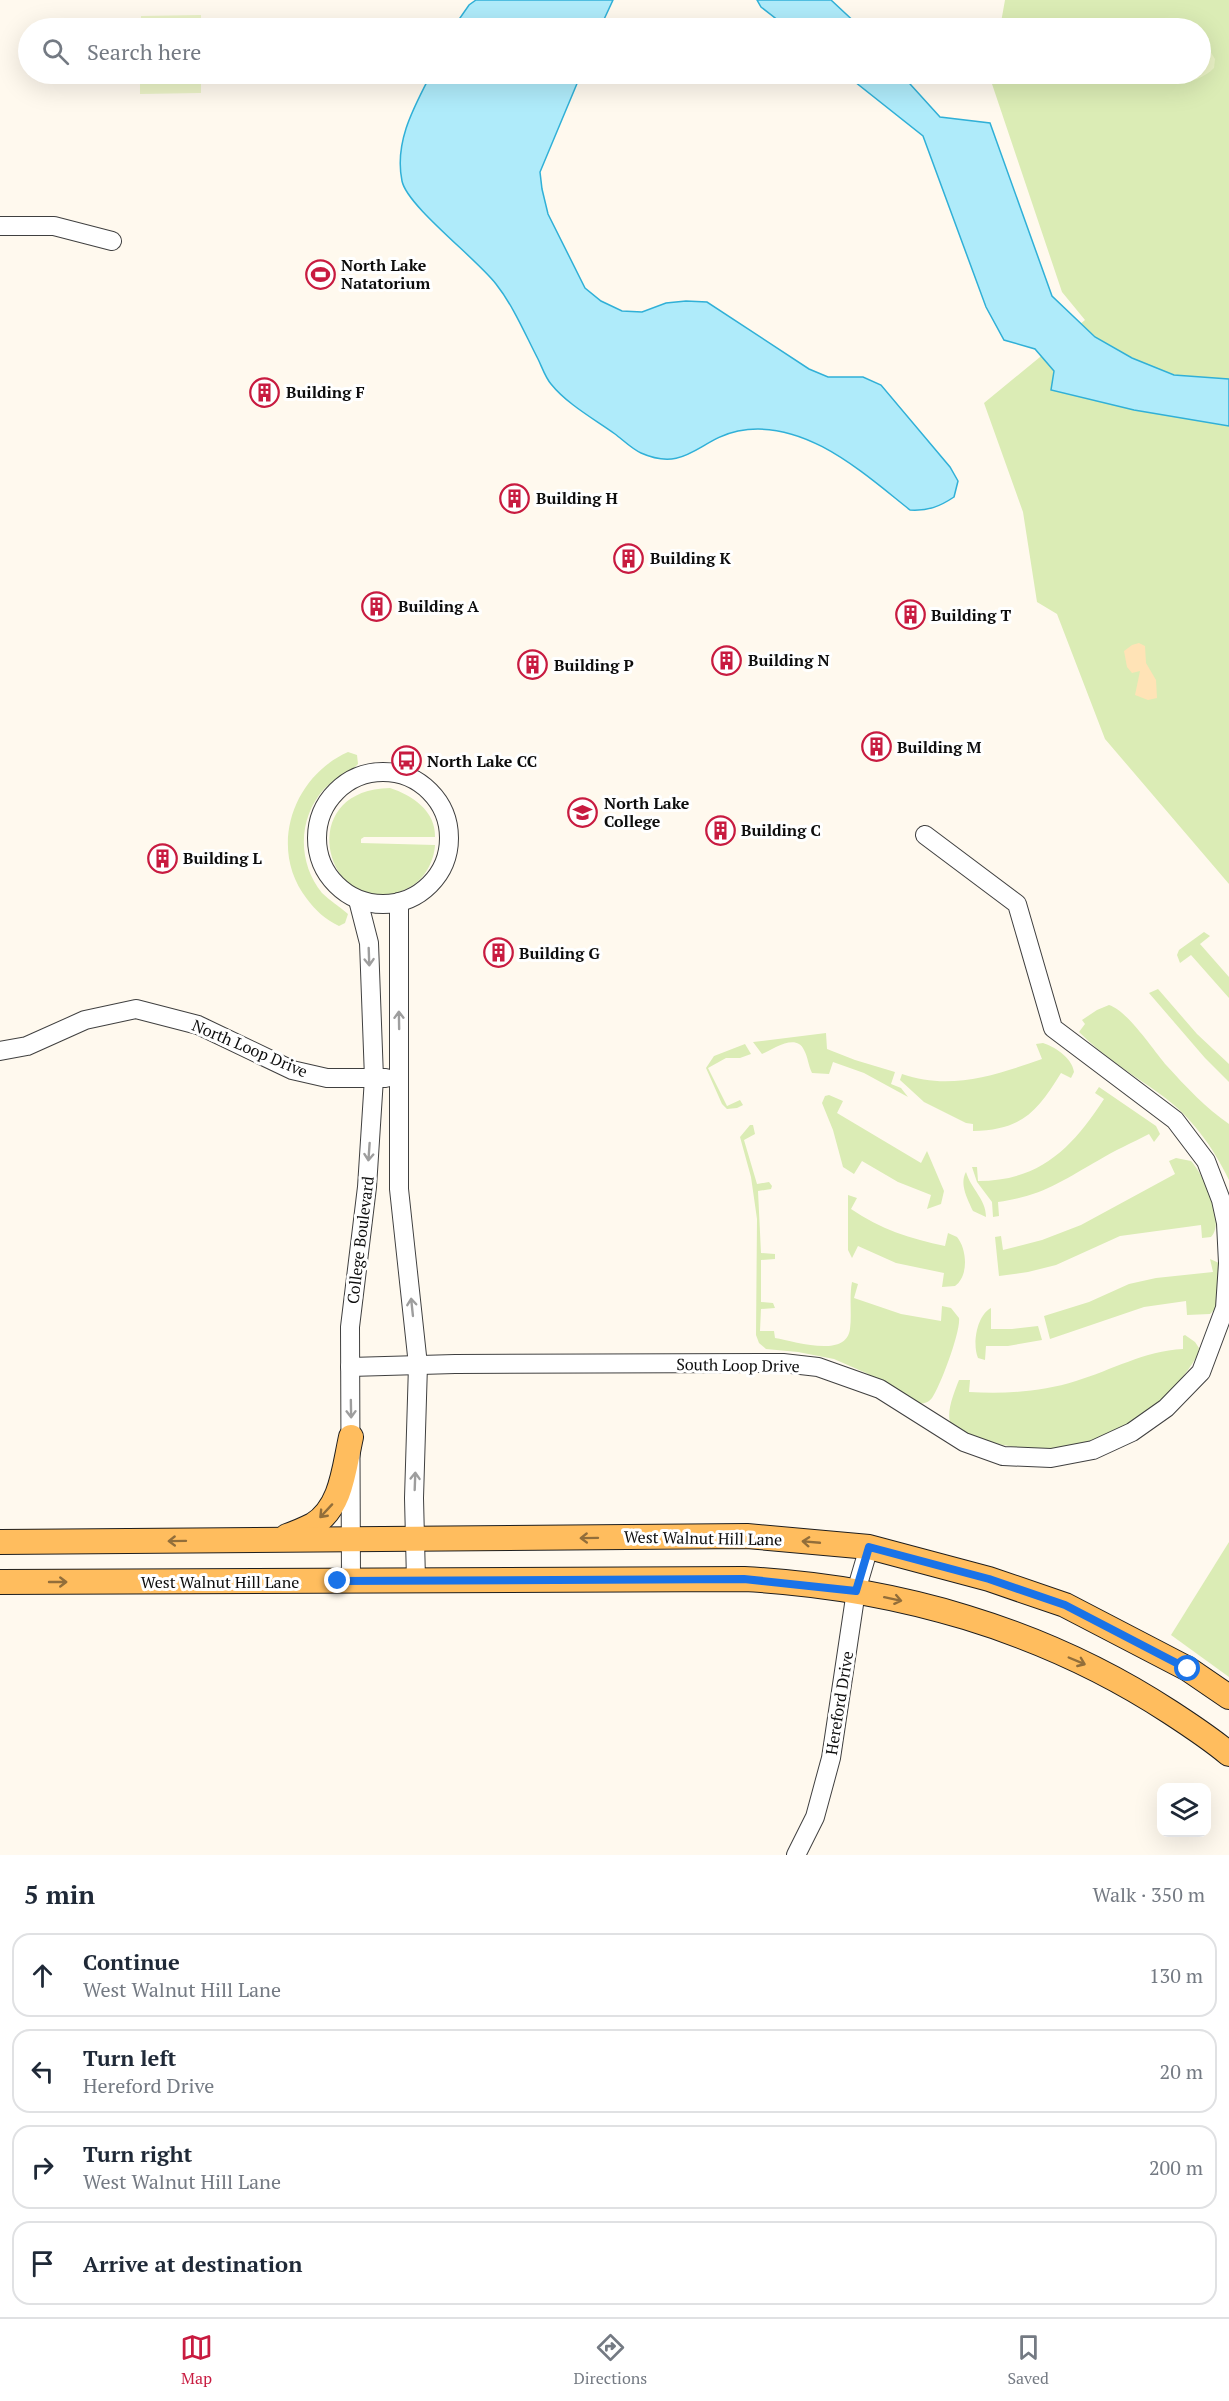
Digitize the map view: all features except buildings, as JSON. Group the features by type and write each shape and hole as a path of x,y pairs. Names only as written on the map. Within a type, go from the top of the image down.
{"main road":[{"path":"281,1539 314,1524 332,1507 340,1485 351,1437"},
{"name":"West Walnut Hill Lane","path":"0,1542 747,1536 869,1547 989,1579 1065,1605 1179,1664 1229,1697"},
{"name":"West Walnut Hill Lane","path":"0,1582 744,1579 856,1591 954,1612 995,1625 1101,1671 1185,1722 1229,1754"}],"street":[{"path":"0,226 54,226 112,241"},
{"path":"378,772 400,774 419,783 435,798 448,826 446,859 435,879 419,894 399,902 379,905 358,900 339,888 325,871 317,846 318,827 325,806 339,789 357,777 378,772"},
{"name":"South Loop Drive","path":"350,1367 783,1363 818,1367 880,1389 964,1442 1003,1456 1051,1458 1093,1450 1132,1432 1166,1408 1201,1372 1225,1308 1228,1284 1226,1222 1221,1200 1206,1161 1175,1120 1053,1028 1017,904 925,835"},
{"name":"College Boulevard","path":"351,1581 350,1327 367,1187 374,1078 369,943 358,900"},
{"name":"College Boulevard","path":"399,902 399,1189 418,1365 416,1580"},
{"name":"North Loop Drive","path":"0,1051 27,1046 85,1020 136,1009 198,1025 292,1070 327,1078 400,1079"},
{"name":"Hereford Drive","path":"796,1855 815,1816 831,1758 856,1591 869,1547"}],"green space":[{"path":"1005,0 1229,0 1229,884 1105,739 1057,614 1037,602 1023,512 984,403 1085,320 1062,292 992,84 1211,84 1211,18 1002,18"},
{"path":"201,15 201,18 141,18 141,16"},
{"path":"1211,53 1215,59 1214,68 1211,71"},
{"path":"140,84 201,84 201,93 140,94"},
{"path":"348,752 357,755 358,764 328,785 315,801 305,826 304,840 308,868 314,881 322,893 348,914 345,923 339,926 325,918 314,907 295,879 289,858 288,837 292,816 300,796 312,778 329,763"},
{"path":"390,788 421,805 431,819 435,837 364,837 361,843 435,845 431,863 415,884 382,895 359,890 341,876 331,855 330,832 338,810 358,795"},
{"path":"1204,932 1210,936 1200,944 1229,977 1229,998 1191,955 1180,963 1177,955 1179,950"},
{"path":"1158,989 1197,1034 1229,1064 1229,1082 1205,1058 1149,993"},
{"path":"1109,1005 1124,1015 1140,1032 1181,1082 1229,1124 1229,1180 1208,1144 1182,1112 1108,1057 1079,1032 1085,1024 1082,1020"},
{"path":"826,1033 827,1049 895,1072 891,1084 901,1088 908,1097 864,1073 833,1062 829,1074 812,1073 804,1050 796,1043 790,1042 762,1054 753,1042"},
{"path":"1043,1043 1066,1057 1074,1072 1071,1078 1061,1073 1036,1108 1016,1122 1004,1127 973,1131 973,1124 966,1123 924,1102 900,1080 902,1074 938,1081 973,1079 990,1075 1042,1059 1036,1044"},
{"path":"745,1044 751,1054 740,1058 726,1058 708,1068 727,1106 740,1100 743,1105 727,1109 722,1104 706,1068 714,1056"},
{"path":"1099,1087 1156,1126 1160,1134 1154,1142 1149,1134 1040,1192 998,1202 999,1216 993,1217 992,1202 977,1182 972,1167 977,1167 978,1181 1019,1175 1037,1168 1066,1146 1092,1117 1104,1099 1095,1093"},
{"path":"829,1095 843,1101 837,1113 921,1163 927,1151 944,1191 941,1204 927,1209 931,1195 898,1182 862,1161 854,1174 843,1167 833,1130 822,1103 825,1096"},
{"path":"750,1125 753,1125 755,1134 744,1140 757,1184 769,1182 772,1186 771,1189 758,1191 761,1253 775,1254 775,1259 761,1260 761,1302 773,1303 775,1308 761,1309 760,1331 774,1331 775,1338 818,1346 839,1343 846,1338 850,1329 852,1282 858,1284 854,1298 901,1314 941,1321 942,1306 951,1308 959,1318 957,1334 940,1383 928,1401 920,1404 866,1373 834,1359 766,1349 759,1343 756,1335 757,1219 751,1177 740,1137"},
{"path":"1176,1158 1191,1161 1207,1187 1216,1221 1211,1237 1202,1238 1201,1225 1120,1236 1056,1265 999,1276 995,1237 1001,1236 1003,1250 1042,1240 1081,1225 1175,1174 1169,1161"},
{"path":"966,1172 984,1205 986,1217 973,1211 969,1202 963,1182"},
{"path":"848,1195 857,1198 851,1209 896,1232 945,1246 948,1233 957,1237 963,1248 965,1262 960,1282 955,1286 942,1287 944,1273 896,1263 858,1246 852,1258 848,1250"},
{"path":"1210,1259 1219,1263 1217,1307 1210,1314 1187,1315 1186,1301 1144,1307 1050,1339 1044,1316 1089,1302 1129,1284 1156,1278 1213,1272"},
{"path":"991,1308 991,1329 1038,1326 1042,1340 1008,1346 986,1346 985,1360 978,1358 977,1330 982,1317"},
{"path":"1185,1335 1199,1348 1197,1356 1177,1383 1152,1408 1138,1418 1123,1428 1092,1441 1060,1447 1012,1447 958,1430 949,1420 953,1396 959,1380 970,1380 969,1392 996,1393 1050,1388 1141,1357 1183,1349 1183,1336"},
{"path":"1229,1542 1229,1677 1171,1635"}],"sand":[{"path":"1139,643 1145,646 1146,663 1156,680 1157,698 1148,700 1135,695 1140,671 1132,673 1127,667 1124,651"}],"water":[{"path":"476,0 613,0 605,18 460,18 469,5"},
{"path":"757,0 831,0 850,18 775,18 761,7"},
{"path":"426,84 577,84 540,172 548,214 585,288 601,301 622,311 642,312 666,303 707,302 809,369 828,377 863,377 881,385 950,467 958,481 954,497 933,508 910,510 831,451 809,440 762,429 724,435 681,457 670,459 656,458 634,449 557,391 545,375 514,311 496,284 429,218 407,192 402,181 400,167 403,139 412,112"},
{"path":"858,84 910,84 940,117 990,123 1052,296 1095,337 1132,358 1174,375 1229,379 1229,426 1134,410 1051,390 1054,371 1035,349 1004,340 986,307 923,136"}],"place":[{"name":"North Lake Natatorium","path":"320,274"},
{"name":"Building F","path":"265,392"},
{"name":"Building H","path":"515,498"},
{"name":"Building K","path":"629,558"},
{"name":"Building A","path":"377,606"},
{"name":"Building T","path":"910,615"},
{"name":"Building N","path":"727,660"},
{"name":"Building P","path":"533,665"},
{"name":"Building M","path":"876,747"},
{"name":"North Lake CC","path":"406,761"},
{"name":"North Lake College","path":"583,812"},
{"name":"Building C","path":"720,830"},
{"name":"Building L","path":"162,858"},
{"name":"Building G","path":"498,953"}],"route":[{"path":"338,1581 744,1579 856,1591 869,1547 989,1579 1065,1605 1188,1669"}]}
